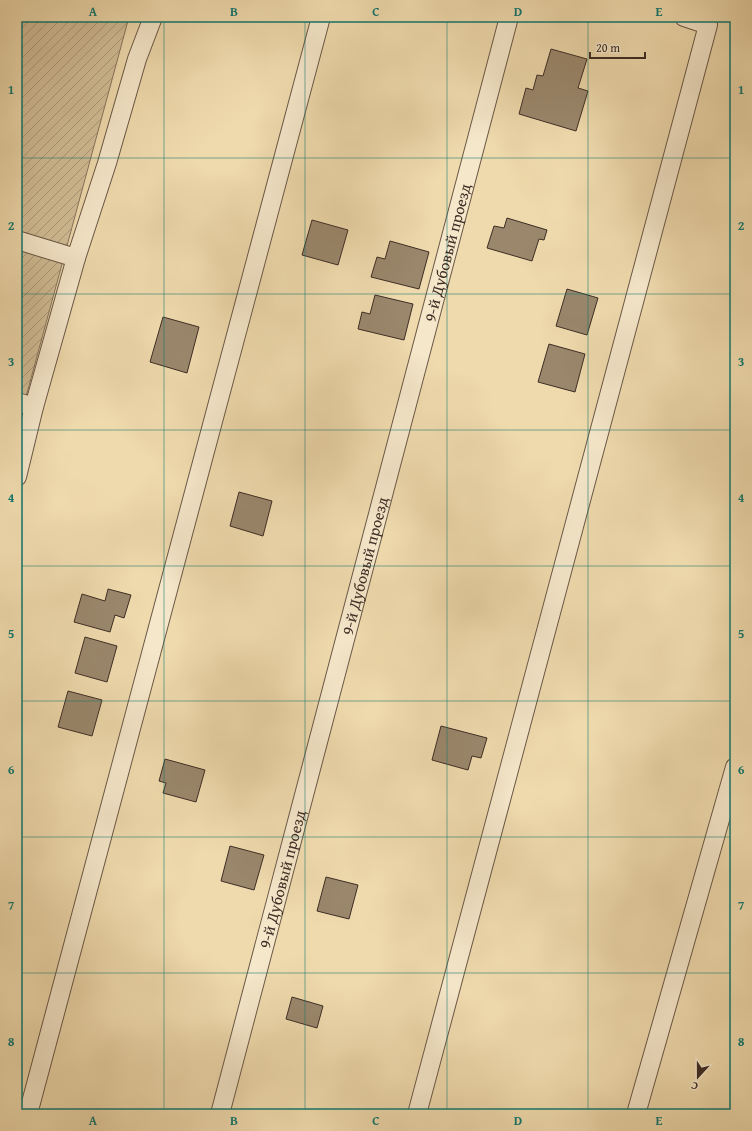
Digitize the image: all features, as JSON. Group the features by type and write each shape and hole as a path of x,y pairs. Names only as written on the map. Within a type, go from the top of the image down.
{"street":[{"path":"17,477 34,407 76,258 107,163 137,59 153,17"},
{"path":"28,1114 321,17"},
{"name":"9-й Дубовый проезд","path":"220,1114 509,17"},
{"path":"417,1114 708,25 684,17"},
{"path":"17,240 76,258"},
{"path":"17,402 34,407"},
{"path":"636,1114 735,767"}],"shaded area":[{"path":"17,17 129,17 17,430"}],"building":[{"path":"551,49 587,59 578,88 588,91 576,131 519,114 526,88 533,90 537,75 543,76"},
{"path":"507,218 547,230 544,240 539,239 532,261 487,248 494,226 504,228"},
{"path":"312,220 348,230 338,265 302,255"},
{"path":"390,241 429,252 419,289 371,277 377,257 385,259"},
{"path":"567,289 598,298 587,335 556,326"},
{"path":"375,295 413,304 404,340 358,329 362,312 370,314"},
{"path":"163,317 199,327 187,373 150,362"},
{"path":"549,344 585,354 575,392 538,382"},
{"path":"239,492 272,501 263,536 230,526"},
{"path":"108,589 131,595 124,618 115,615 110,632 74,622 82,594 105,601"},
{"path":"85,637 117,646 107,682 75,673"},
{"path":"68,691 102,700 92,736 58,727"},
{"path":"441,726 487,738 481,758 472,756 468,770 432,760"},
{"path":"165,759 205,770 196,802 163,793 166,783 159,781"},
{"path":"230,846 264,855 254,890 221,881"},
{"path":"326,877 358,885 349,919 317,911"},
{"path":"292,997 323,1006 317,1028 286,1019"}]}
